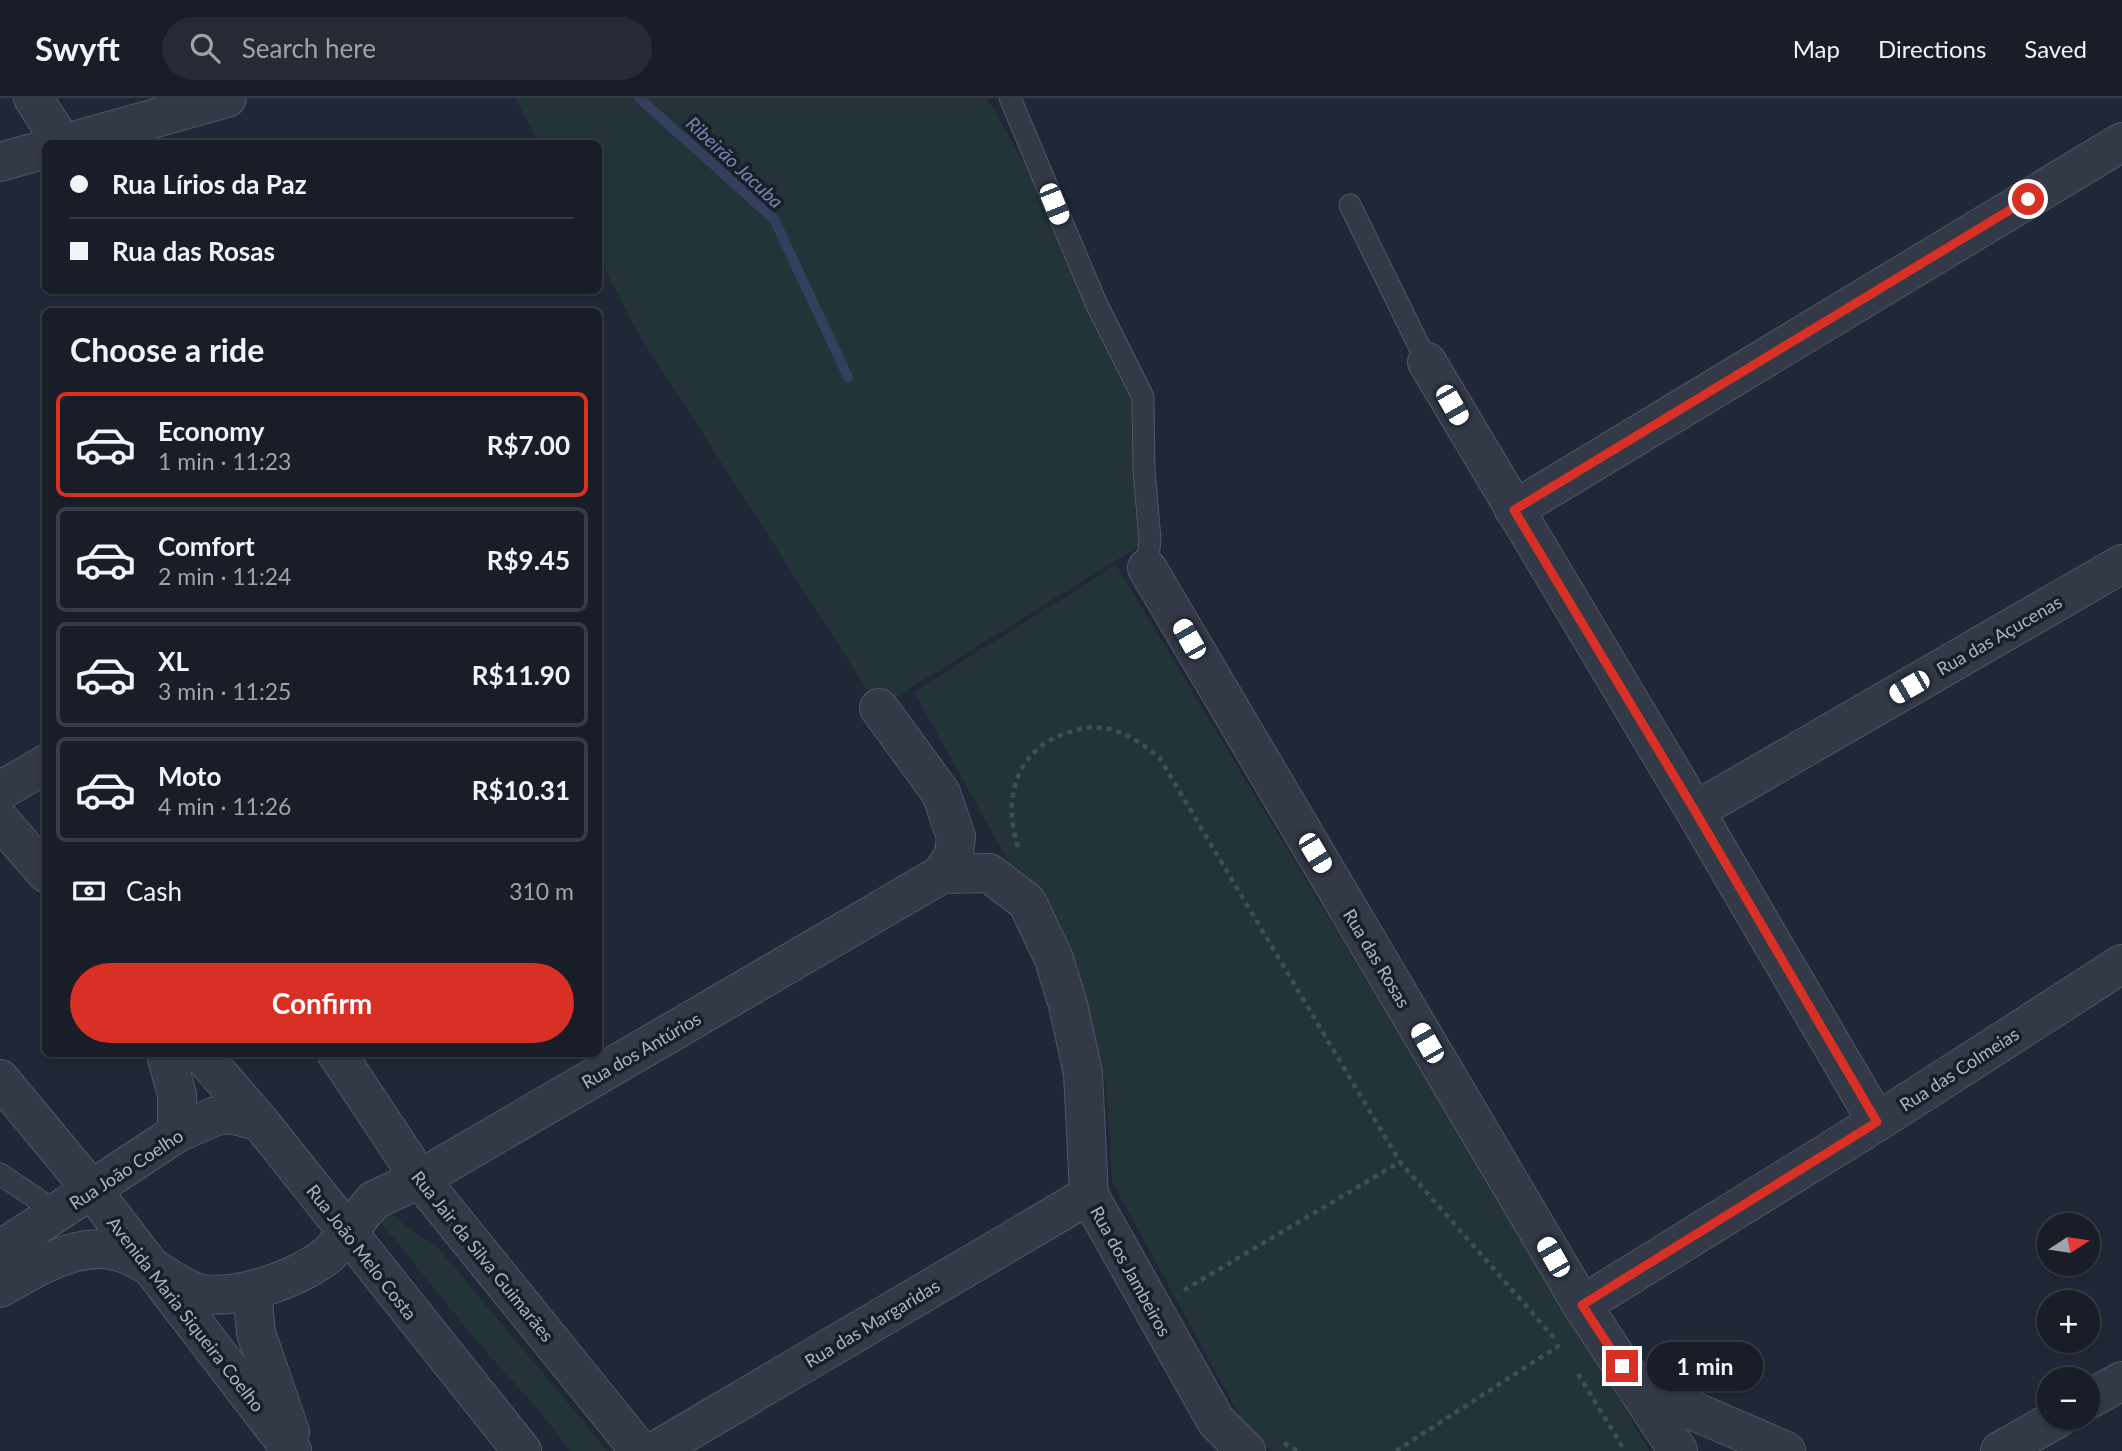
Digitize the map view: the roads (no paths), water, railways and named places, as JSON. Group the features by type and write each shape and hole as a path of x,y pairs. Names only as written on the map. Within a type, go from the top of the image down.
{"street":[{"path":"33,98 60,140"},
{"path":"77,140 227,98"},
{"path":"1514,510 2122,142"},
{"path":"0,162 42,150"},
{"path":"1427,362 1877,1122"},
{"name":"Rua das Açucenas","path":"1695,811 2122,564"},
{"name":"Rua das Rosas","path":"1147,568 1582,1305 1678,1451"},
{"path":"879,708 941,793 956,837 954,854 942,874"},
{"path":"0,791 42,766"},
{"path":"0,820 42,868"},
{"name":"Rua dos Jambeiros","path":"942,874 989,873 1027,902 1054,959 1068,1005 1083,1073 1089,1195 1216,1421 1260,1444"},
{"name":"Rua dos Antúrios","path":"347,1233 374,1200 420,1179 942,874"},
{"name":"Rua das Colmeias","path":"1582,1305 1877,1122 2122,964"},
{"path":"167,1057 177,1095 177,1133"},
{"name":"Rua João Melo Costa","path":"204,1057 260,1122 522,1451"},
{"name":"Rua Jair da Silva Guimarães","path":"339,1057 420,1179 640,1451"},
{"name":"Avenida Maria Siqueira Coelho","path":"0,1079 92,1190 294,1451"},
{"name":"Rua João Coelho","path":"0,1250 177,1133 216,1116 231,1114 260,1122"},
{"name":"Rua das Margaridas","path":"654,1451 1089,1195"},
{"path":"0,1288 74,1252 101,1249 121,1253 148,1264 191,1290 212,1295 252,1290 308,1269 330,1253 347,1233"},
{"name":"Avenida Maria Siqueira Coelho","path":"252,1290 256,1333 294,1451"},
{"path":"2100,1393 2122,1381"},
{"path":"1636,1387 1786,1451"},
{"path":"2000,1451 2037,1430"}],"lane":[{"path":"1010,98 1096,303 1143,397 1144,470 1150,539 1147,568"},
{"path":"1350,205 1427,362"},
{"path":"0,1174 58,1213"}],"waterway":[{"name":"Ribeirão Jacuba","path":"639,98 774,219 848,377"}]}
